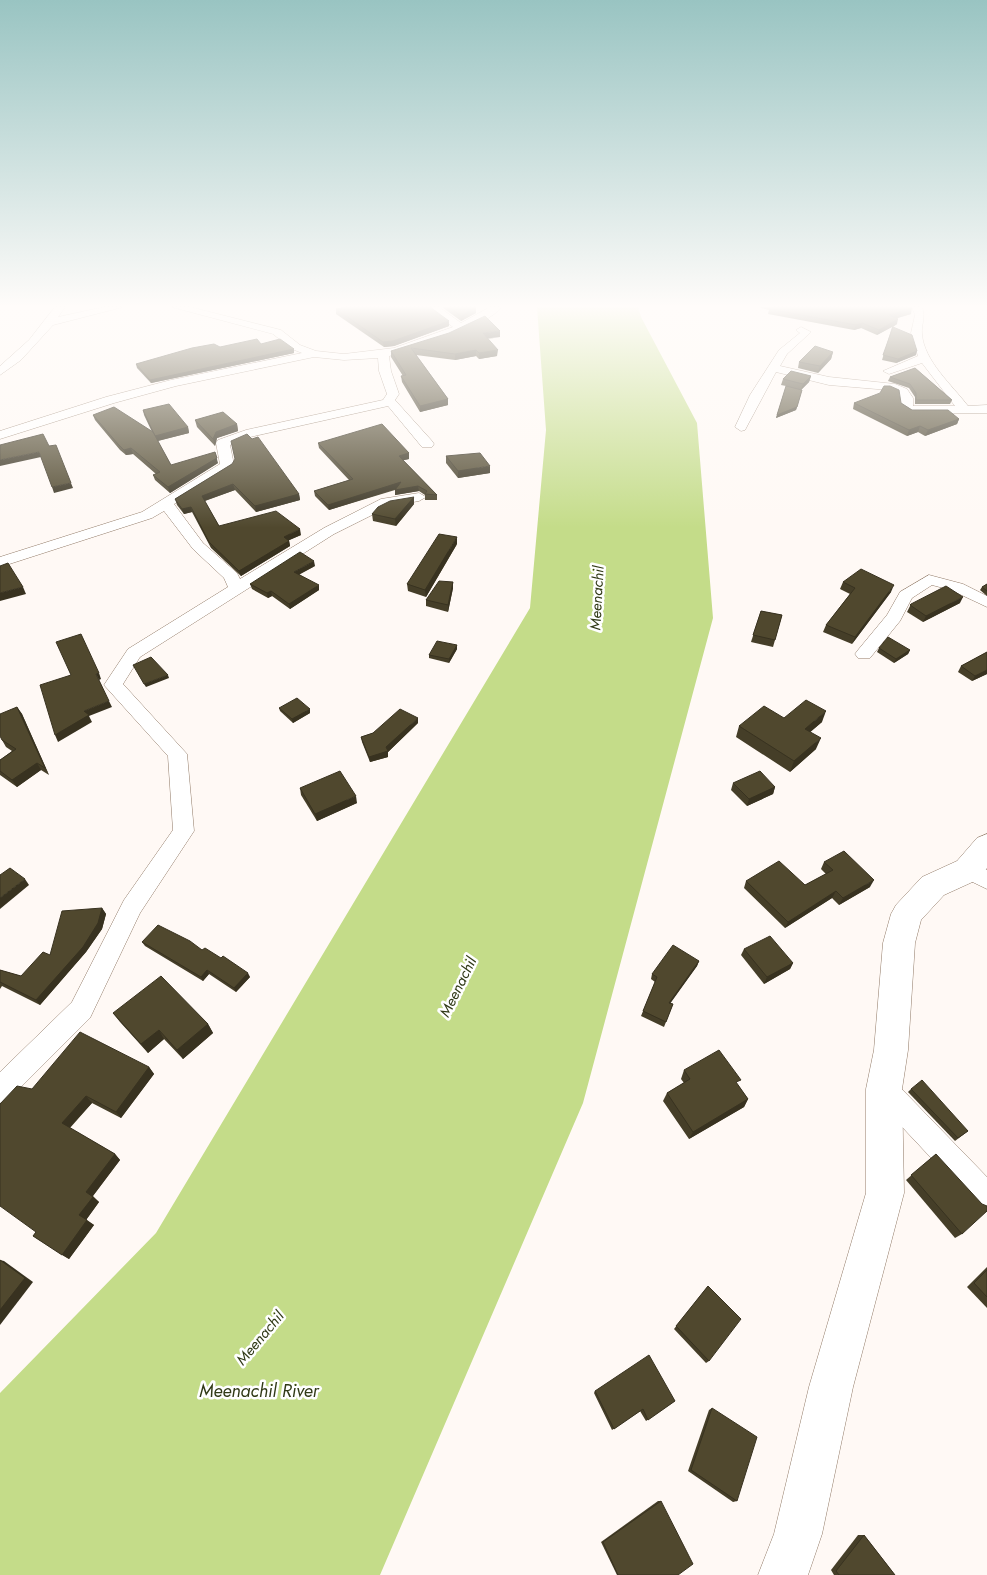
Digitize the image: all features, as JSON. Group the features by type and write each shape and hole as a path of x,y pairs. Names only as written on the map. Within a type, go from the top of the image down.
{"main road":[{"path":"783,1575 798,1534 831,1387 886,1193 884,1089 891,1050 899,943 907,914 933,886 981,865"}],"street":[{"path":"0,435 110,400 187,380"},
{"path":"0,562 147,515 227,464 224,443 246,434 387,403 393,394 389,380"},
{"path":"741,427 765,380"},
{"path":"823,380 891,387 903,392 907,398 907,408 911,410 987,409"},
{"path":"942,380 965,410"},
{"path":"389,400 411,423 426,444"},
{"path":"0,1090 81,1010 132,907 184,831 177,754 113,685 134,653 329,532 386,502 419,497"},
{"path":"166,504 198,546 231,576 237,588"},
{"path":"864,654 894,617 906,595 930,580 957,587 987,602"},
{"path":"884,1089 987,1197"}],"water":[{"name":"Meenachil River","path":"542,380 675,380 697,423 713,618 583,1103 380,1575 0,1575 0,1393 156,1233 530,608 546,430"}],"building":[{"path":"404,380 435,380 448,399 420,406"},
{"path":"789,380 806,380 803,384"},
{"path":"900,380 929,380 952,400 916,400 916,393 910,384"},
{"path":"786,386 802,390 797,407 777,415"},
{"path":"884,386 890,386 899,390 901,403 912,410 948,410 959,419 928,430 920,426 909,430 854,403 880,393"},
{"path":"169,404 188,427 155,436 143,410"},
{"path":"114,407 153,432 171,465 215,452 217,458 168,487 153,475 160,472 131,448 124,450 93,415"},
{"path":"223,412 237,424 216,432 213,439 195,420"},
{"path":"382,424 409,453 399,456 437,495 425,494 427,491 418,486 395,490 401,482 328,505 314,491 353,479 318,443"},
{"path":"43,434 49,446 56,445 71,483 52,487 39,452 0,460 0,445"},
{"path":"247,434 252,439 258,437 299,494 255,506 233,484 202,496 219,526 276,511 300,529 284,537 289,541 239,571 209,542 191,507 182,509 175,499 232,464 235,459 231,441"},
{"path":"480,453 490,466 458,471 446,456"},
{"path":"414,497 395,519 372,514 378,507 390,501"},
{"path":"439,534 457,537 425,590 407,584"},
{"path":"300,552 314,561 294,572 319,585 289,604 271,591 267,593 250,584"},
{"path":"8,563 23,587 0,593 0,566"},
{"path":"861,569 894,585 855,637 826,625 855,588 843,582"},
{"path":"439,581 453,582 448,605 426,600"},
{"path":"987,584 987,591 982,587"},
{"path":"946,586 963,597 926,616 910,605 911,604"},
{"path":"761,611 782,615 775,640 753,635"},
{"path":"81,634 99,673 96,674 109,701 84,711 89,715 55,735 40,685 71,675 56,642"},
{"path":"888,637 910,650 896,659 879,648"},
{"path":"437,641 457,645 449,659 429,655"},
{"path":"987,652 987,670 975,676 961,666"},
{"path":"151,657 168,675 144,684 133,665"},
{"path":"297,698 310,709 292,719 279,708"},
{"path":"806,700 826,711 805,729 821,738 794,761 739,726 764,706 784,718"},
{"path":"17,707 45,768 37,763 12,780 0,771 0,760 16,749 2,740 0,736 0,714"},
{"path":"400,709 418,718 386,747 388,751 369,757 361,737 373,733"},
{"path":"340,771 356,796 315,814 300,788"},
{"path":"760,771 775,787 749,799 733,783"},
{"path":"844,851 874,880 843,898 836,891 788,922 746,881 779,861 805,885 833,870 824,862"},
{"path":"10,868 25,879 0,898 0,875"},
{"path":"102,908 98,923 83,947 36,1000 0,982 0,970 21,976 43,952 50,955 62,911"},
{"path":"158,925 190,941 202,950 205,948 221,958 223,956 248,973 234,988 207,970 201,977 142,942"},
{"path":"770,936 793,963 767,977 744,949"},
{"path":"673,945 699,961 669,1003 673,1004 666,1022 643,1011 657,977 652,974"},
{"path":"161,976 208,1024 177,1050 159,1030 141,1044 113,1013"},
{"path":"80,1032 149,1067 116,1112 86,1096 62,1123 115,1154 86,1192 93,1197 79,1215 87,1220 62,1255 33,1236 36,1232 0,1206 0,1104 17,1086 32,1089"},
{"path":"719,1050 741,1080 736,1082 748,1099 693,1132 667,1093 690,1079 684,1070"},
{"path":"922,1080 968,1131 958,1138 911,1089"},
{"path":"936,1154 982,1204 987,1206 987,1211 962,1234 911,1175"},
{"path":"0,1260 25,1278 0,1310"},
{"path":"987,1270 987,1297 974,1283"},
{"path":"708,1286 741,1319 709,1361 676,1326"},
{"path":"649,1355 675,1401 648,1420 643,1409 614,1429 595,1391"},
{"path":"712,1408 757,1437 737,1501 691,1470"},
{"path":"661,1501 693,1564 678,1575 618,1575 603,1542"},
{"path":"864,1535 895,1575 839,1575 836,1571"}],"water label":[{"name":"Meenachil","path":"597,598"},
{"name":"Meenachil","path":"458,987"},
{"name":"Meenachil","path":"260,1338"}]}
